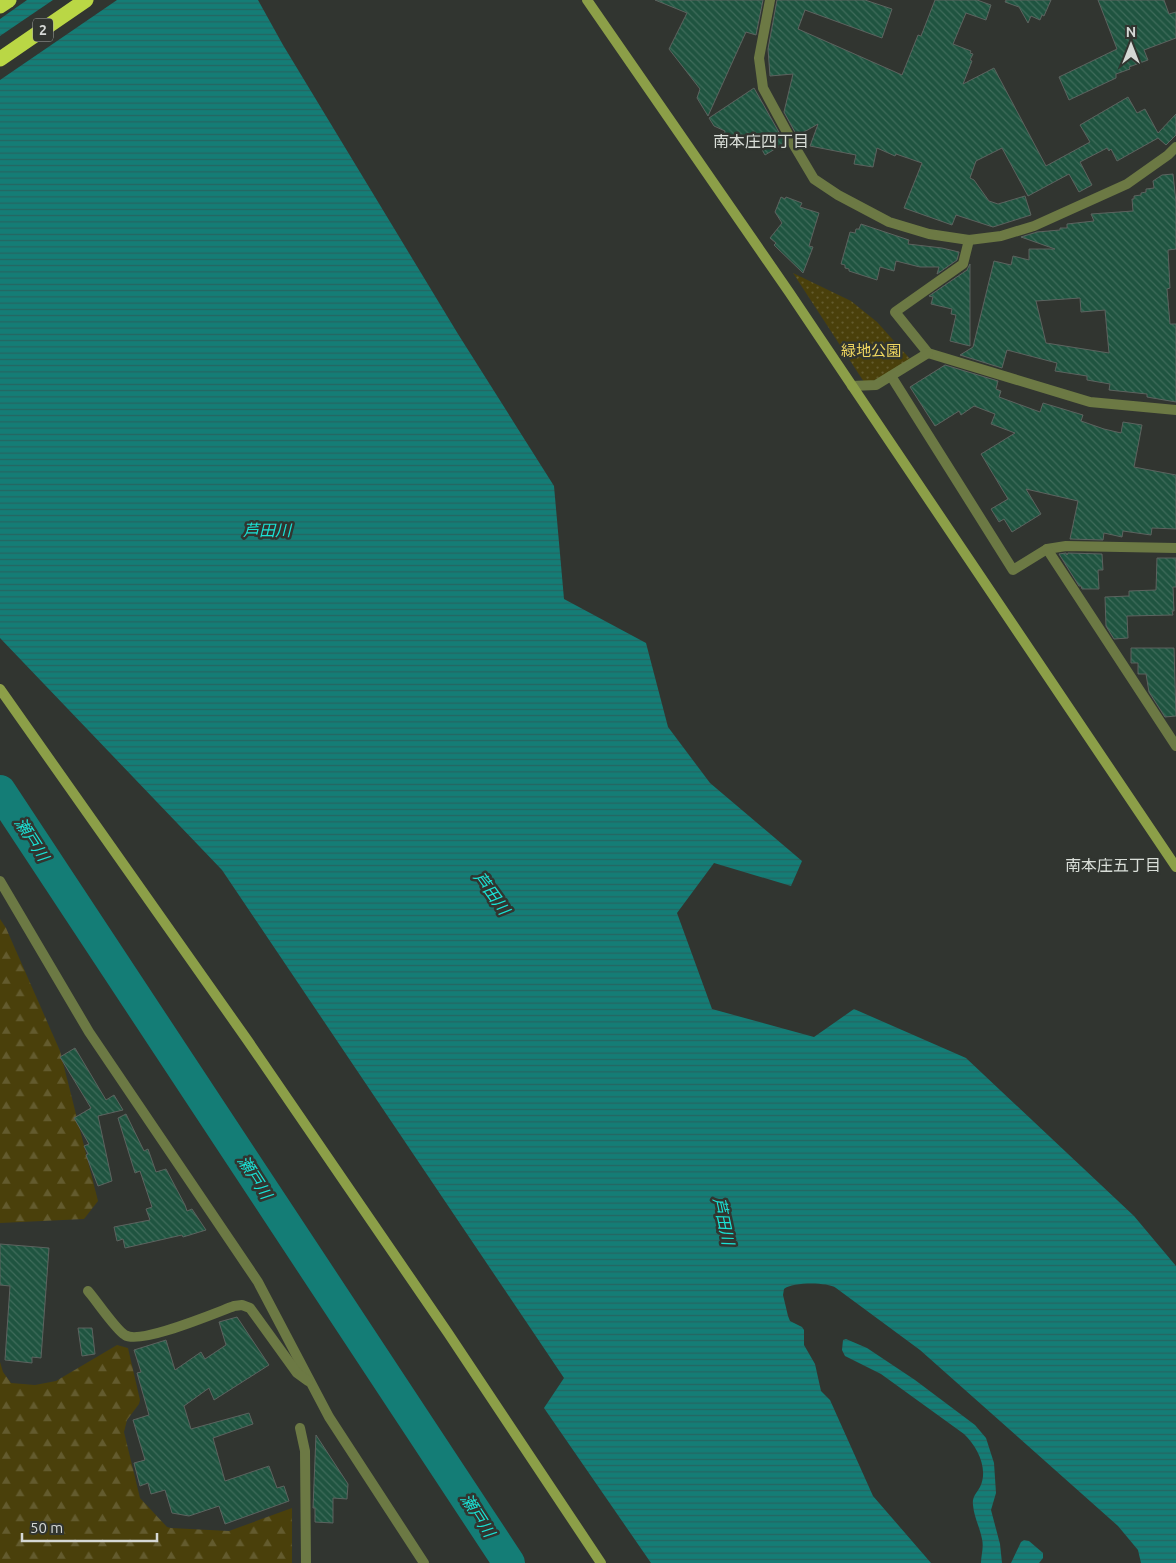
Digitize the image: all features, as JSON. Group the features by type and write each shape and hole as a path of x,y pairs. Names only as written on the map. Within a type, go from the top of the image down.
{"highway":[{"path":"0,6 9,0"},
{"name":"2","path":"0,59 86,0"}],"street":[{"path":"587,0 789,292 1176,867"},
{"path":"770,0 759,58 763,88 814,179 838,195 888,222 929,234 969,240 1001,236 1034,226 1127,184 1176,147"},
{"path":"969,240 963,264 895,312 928,352 1090,402 1176,410"},
{"path":"852,386 876,386 928,352"},
{"path":"891,376 1013,570 1047,549 1066,546 1176,548"},
{"path":"1047,549 1176,746"},
{"path":"0,688 254,1049 448,1333 601,1563"},
{"path":"0,881 89,1032 258,1282 328,1417 424,1563"},
{"path":"88,1291 124,1335 136,1338 169,1330 234,1306 242,1305 250,1308 296,1373 310,1383"},
{"path":"300,1428 305,1451 306,1563"}],"green space":[{"name":"緑地公園","path":"793,273 851,301 877,322 911,360 866,385"},
{"path":"0,919 6,928 60,1051 98,1201 84,1219 0,1223"},
{"path":"117,1345 128,1348 140,1400 127,1420 124,1432 140,1498 167,1527 171,1528 229,1531 292,1508 292,1563 0,1563 0,1362 3,1372 11,1383 35,1385 56,1381"}],"water":[{"name":"芦田川","path":"0,0 258,0 283,45 458,334 554,486 564,599 646,643 668,727 710,783 802,861 791,886 714,863 677,913 712,1009 814,1037 854,1009 966,1058 1134,1216 1176,1266 1176,1563 1141,1563 1138,1550 1118,1526 920,1350 836,1288 810,1284 795,1285 784,1289 783,1295 790,1321 804,1330 804,1345 815,1364 821,1391 830,1400 873,1496 931,1563 651,1563 544,1408 564,1378 222,870 0,638"},
{"path":"846,1339 867,1348 915,1380 975,1425 986,1438 994,1463 996,1493 991,1510 1000,1544 1002,1563 981,1563 983,1542 973,1500 980,1487 983,1473 980,1458 969,1439 881,1374 845,1356 842,1350 843,1340"},
{"path":"1024,1540 1029,1541 1043,1553 1043,1558 1039,1563 1011,1563 1021,1542"}],"pier":[{"path":"0,0 27,0 0,19"},
{"path":"53,0 117,0 0,80 0,36"}],"building":[{"path":"655,0 763,0 756,35 746,32 708,116 697,98 700,89 669,49 687,13"},
{"path":"777,0 865,0 892,9 882,38 805,10 798,29 902,75 918,35 921,36 935,0 977,0 991,5 986,20 966,13 953,44 971,51 970,53 973,54 963,84 994,68 1046,166 1090,142 1080,125 1128,97 1137,113 1145,109 1158,133 1176,114 1176,135 1166,145 1158,138 1117,161 1111,149 1109,151 1107,148 1080,162 1092,185 1079,192 1069,174 1028,196 1002,148 976,161 970,178 974,180 989,201 998,204 1025,196 1031,215 993,227 956,215 952,225 904,208 922,163 896,154 895,156 877,148 873,167 854,164 856,155 810,146 818,124 797,136 784,112 793,74 770,76 768,49"},
{"path":"1006,0 1051,0 1044,16 1042,15 1040,20 1031,16 1028,23 1019,7 1005,2"},
{"path":"1098,0 1164,0 1169,14 1176,12 1176,38 1144,50 1148,60 1129,67 1130,69 1116,74 1116,78 1069,100 1059,77 1117,49"},
{"path":"754,88 785,143 765,155 760,146 755,149 747,134 738,139 714,126 709,118"},
{"path":"1173,174 1176,202 1176,249 1168,250 1170,288 1167,289 1170,324 1176,324 1176,402 1147,397 1147,394 1109,390 1110,384 1087,380 1087,376 1055,371 1057,363 1007,350 1002,368 960,355 973,347 994,261 1011,265 1013,256 1029,260 1029,249 1055,249 1021,237 1037,232 1060,230 1060,228 1067,228 1067,224 1094,221 1091,214 1133,211 1132,199 1134,199 1134,196 1141,195 1141,193 1146,192 1146,189 1154,188 1153,181 1162,175","holes":["1080,298 1081,312 1105,310 1109,353 1046,343 1036,301"]},
{"path":"781,197 802,203 800,207 819,213 809,246 813,247 803,273 774,245 776,243 770,238 782,223 775,212"},
{"path":"861,224 909,240 908,244 959,252 957,260 937,274 939,267 920,267 896,261 894,271 880,267 877,280 849,271 849,269 845,268 845,265 841,264 850,232 855,233"},
{"path":"970,264 970,346 950,341 956,315 951,314 952,309 931,304 933,297 929,296 967,270"},
{"path":"945,365 998,381 996,389 1001,391 999,397 1040,412 1043,403 1083,415 1081,421 1121,433 1123,422 1142,425 1134,467 1176,475 1176,529 1152,528 1151,535 1123,531 1122,537 1104,533 1103,540 1070,539 1078,501 1026,489 1041,514 1012,532 1004,519 999,522 991,509 1008,499 981,454 1015,433 991,424 995,414 974,406 961,415 959,411 935,426 910,387"},
{"path":"1066,553 1067,555 1068,553 1102,554 1103,570 1098,570 1099,589 1082,589 1079,586 1059,554"},
{"path":"1157,558 1176,558 1176,587 1173,587 1173,615 1127,616 1128,638 1114,639 1106,626 1105,597 1129,596 1129,591 1156,590"},
{"path":"1131,648 1174,648 1176,716 1165,717 1149,692 1146,674 1138,674 1138,663 1131,663"},
{"path":"75,1048 106,1100 114,1095 123,1110 98,1116 112,1181 98,1186 84,1146 89,1144 74,1118 91,1108 60,1057"},
{"path":"126,1114 144,1151 148,1149 156,1172 166,1169 187,1211 192,1209 206,1230 183,1237 182,1235 125,1248 123,1239 117,1241 114,1227 150,1220 146,1209 152,1207 140,1171 135,1173 118,1118"},
{"path":"0,1244 49,1248 41,1358 32,1357 32,1363 5,1360 10,1286 0,1285"},
{"path":"237,1317 269,1365 214,1400 209,1388 184,1406 191,1429 249,1413 253,1424 213,1438 225,1481 269,1466 277,1488 284,1486 289,1501 225,1524 219,1506 189,1516 172,1513 165,1490 151,1494 148,1483 140,1486 134,1463 145,1460 133,1420 149,1415 137,1373 141,1372 134,1350 166,1340 175,1370 201,1352 205,1359 226,1345 219,1322"},
{"path":"78,1328 92,1328 95,1354 82,1356"},
{"path":"316,1435 348,1484 347,1499 333,1498 333,1523 315,1522 315,1508 313,1508"}],"waterway":[{"name":"瀬戸川","path":"0,791 509,1563"}],"district":[{"name":"南本庄四丁目","path":"761,141"},
{"name":"南本庄五丁目","path":"1113,865"}]}
